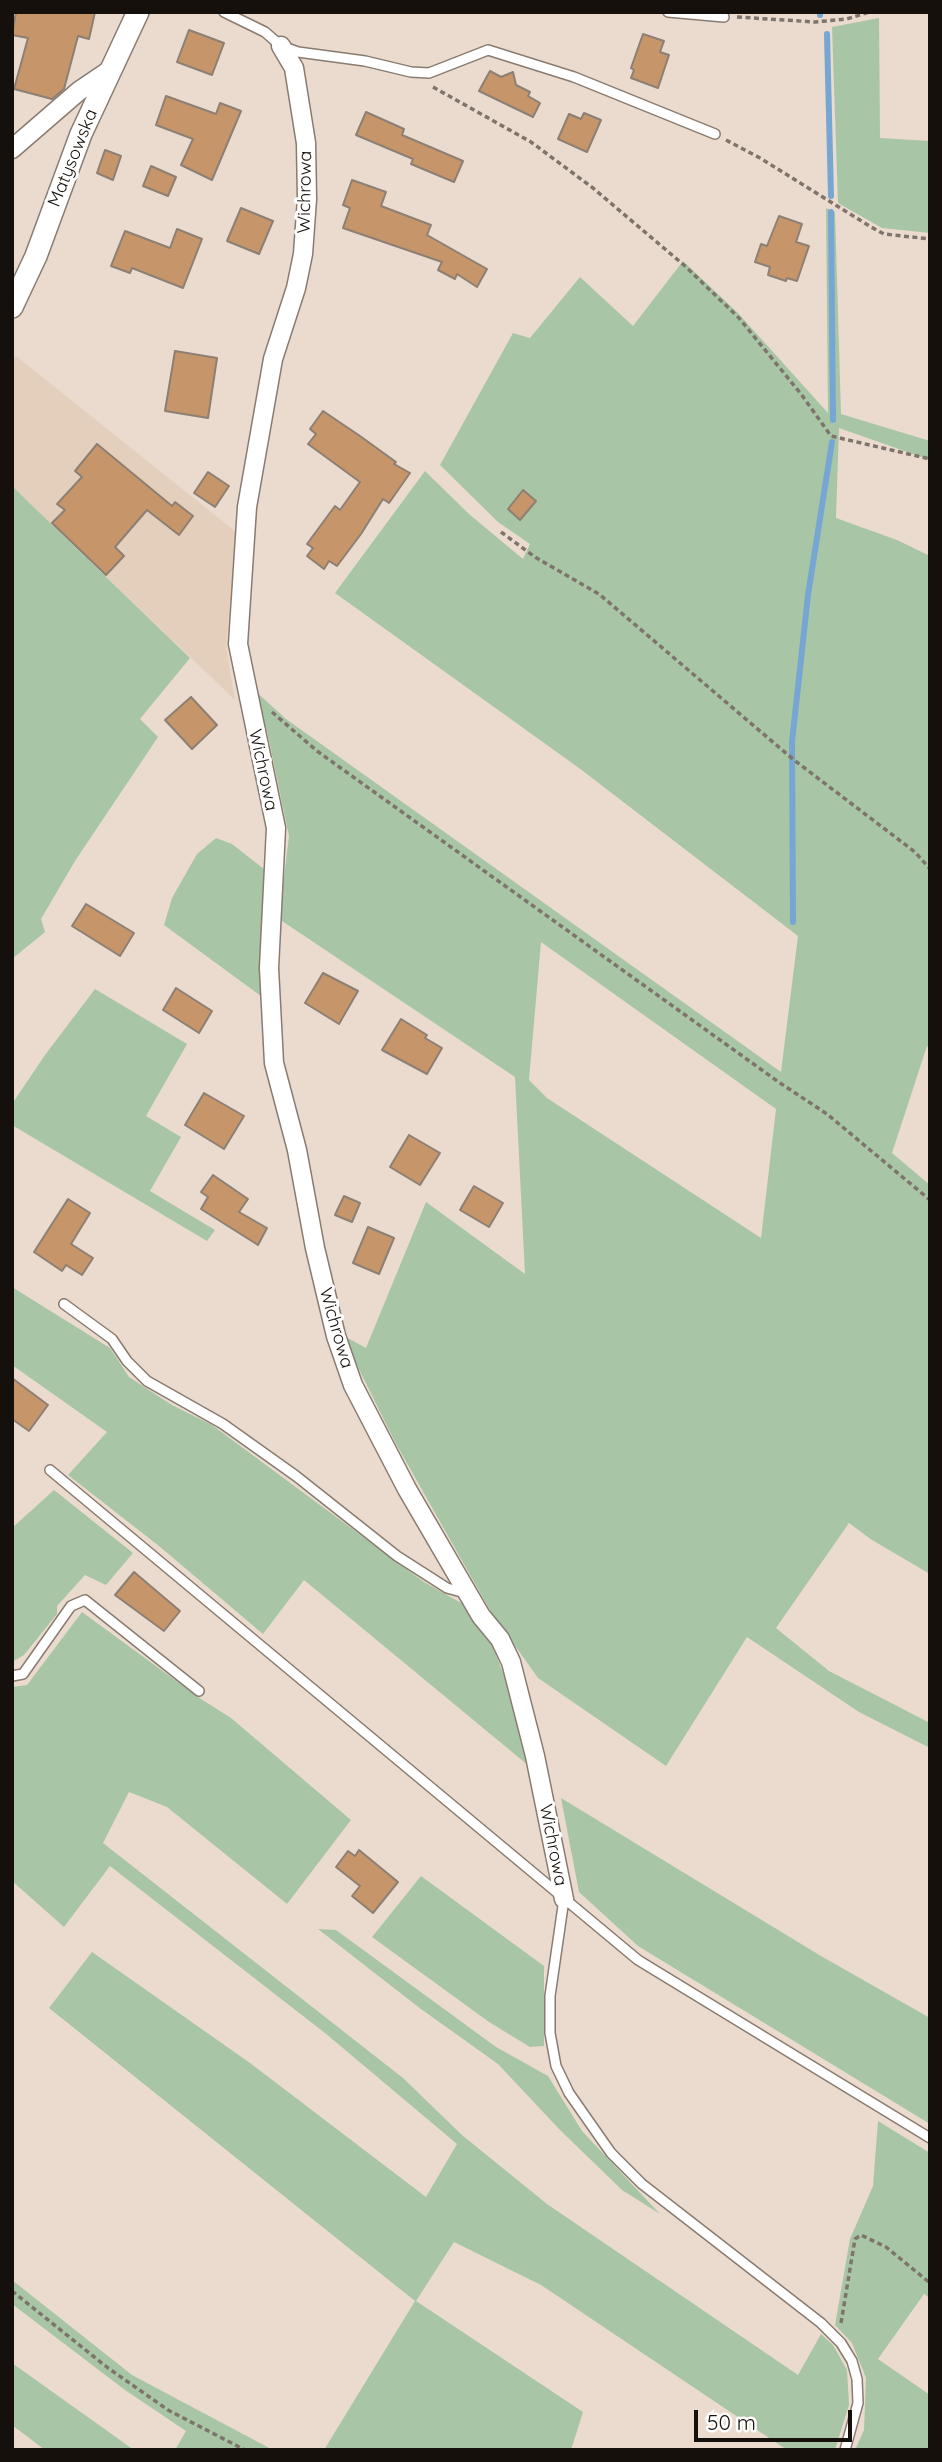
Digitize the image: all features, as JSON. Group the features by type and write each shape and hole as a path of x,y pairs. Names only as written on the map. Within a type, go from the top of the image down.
{"street":[{"name":"Matysowska","path":"12,307 36,257 80,134 138,12"},
{"name":"Wichrowa","path":"281,46 294,68 299,93 306,143 307,199 303,254 296,288 273,359 247,507 238,644 276,828 269,968 274,1063 297,1150 336,1336 353,1385 407,1489 466,1593 500,1639 511,1662 535,1756 564,1899"},
{"path":"12,149 79,90 110,70"}],"lane":[{"path":"224,12 265,32 281,46 298,52 365,61 411,72 429,73 488,50 574,77 715,134"},
{"path":"668,12 724,17"},
{"path":"64,1304 112,1339 127,1361 147,1381 223,1424 296,1476 397,1556 447,1588 466,1593"},
{"path":"50,1470 638,1960 930,2138"},
{"path":"12,1676 23,1674 71,1606 85,1600 199,1690"},
{"name":"Wichrowa","path":"564,1899 550,1997 550,2033 556,2066 569,2094 611,2153 642,2184 821,2323 838,2340 852,2361 857,2379 858,2403 845,2450"}],"path":[{"path":"724,17 815,22 847,19 869,12"},
{"path":"411,72 531,142 593,188 685,266 739,318 802,394 831,436 930,459"},
{"path":"715,134 760,158 871,228 884,234 930,239"},
{"path":"501,532 534,557 599,594 794,760 915,852 930,869"},
{"path":"246,690 317,751 827,1114 930,1200"},
{"path":"838,2340 855,2239 861,2235 886,2247 930,2283"},
{"path":"12,2291 108,2368 168,2410 244,2450"}],"shaded area":[{"path":"16,356 236,532 226,646 235,700 12,486 12,362"}],"green space":[{"path":"879,18 880,138 930,141 930,233 882,228 838,203 832,27"},
{"path":"826,208 835,212 841,414 930,441 930,460 839,428 836,518 897,540 930,556 930,1048 927,1046 892,1153 930,1185 930,1574 872,1540 849,1523 776,1628 829,1671 930,1723 930,1748 859,1712 747,1637 666,1766 538,1678 491,1612 395,1442 342,1335 366,1348 426,1202 525,1274 515,1077 279,919 289,836 267,731 252,688 286,719 781,1072 798,936 579,768 335,593 425,471 469,514 523,559 530,544 498,522 440,465 513,333 530,338 580,277 633,326 683,261 737,312 828,413","holes":["541,942 776,1109 761,1238 547,1098 529,1080"]},
{"path":"12,486 190,658 140,719 158,737 75,861 41,919 45,932 12,959"},
{"path":"216,838 232,844 264,869 265,999 164,925 172,898 197,854"},
{"path":"95,989 187,1044 146,1116 181,1137 150,1191 215,1230 207,1241 12,1125 12,1104"},
{"path":"12,1287 110,1348 129,1377 172,1405 212,1425 424,1582 463,1604 493,1647 506,1681 529,1766 304,1580 263,1634 159,1546 68,1475 107,1432 12,1365"},
{"path":"54,1490 133,1553 106,1585 85,1575 57,1606 57,1614 24,1655 12,1662 12,1528"},
{"path":"82,1612 231,1718 351,1820 287,1904 167,1807 129,1792 103,1843 403,2078 462,2135 547,2204 798,2375 821,2334 833,2345 847,2370 849,2405 835,2450 787,2450 541,2285 454,2242 416,2301 583,2412 571,2450 324,2450 415,2301 49,2008 92,1952 250,2063 426,2197 457,2144 325,2033 110,1866 64,1927 12,1881 12,1687 27,1685"},
{"path":"561,1798 821,1956 930,2018 930,2124 638,1946 579,1892"},
{"path":"421,1876 544,1966 544,2046 530,2047 489,2022 372,1937"},
{"path":"318,1929 336,1930 496,2047 548,2076 582,2131 660,2214 622,2190 559,2129 498,2064 421,2009"},
{"path":"878,2121 930,2153 930,2298 924,2294 878,2359 930,2395 930,2450 855,2450 864,2430 866,2378 852,2343 835,2325 850,2239 873,2186"},
{"path":"12,2280 132,2375 273,2450 175,2450 186,2431 125,2390 12,2304"},
{"path":"12,2363 134,2450 45,2450 12,2425"}],"building":[{"path":"16,12 95,12 89,39 78,36 64,89 52,99 14,89 28,38 12,35"},
{"path":"189,30 224,43 212,75 177,62"},
{"path":"643,34 664,41 660,52 669,55 658,88 631,78 634,70 631,68"},
{"path":"490,71 501,77 513,72 516,85 530,92 528,96 540,103 533,117 479,91"},
{"path":"166,96 216,114 220,103 241,111 212,180 181,165 193,139 156,125"},
{"path":"366,112 404,129 402,135 463,161 454,182 411,164 413,159 356,135"},
{"path":"584,113 601,120 587,152 558,139 569,114 581,119"},
{"path":"105,150 121,156 113,180 97,173"},
{"path":"151,166 176,177 168,196 143,186"},
{"path":"352,180 386,192 381,206 431,225 427,235 487,269 477,287 457,274 455,279 438,270 442,262 343,228 350,208 343,205"},
{"path":"241,208 273,221 259,254 227,241"},
{"path":"779,216 802,224 796,242 809,246 797,281 787,278 786,281 768,275 770,267 755,262 761,244 767,246"},
{"path":"177,229 202,239 183,288 132,268 130,273 111,266 125,231 170,248"},
{"path":"175,351 217,358 208,418 165,411"},
{"path":"323,411 410,473 389,503 383,499 337,566 329,561 324,569 307,556 313,548 307,544 335,506 340,510 360,482 308,444 316,434 310,429"},
{"path":"97,444 172,506 175,502 193,516 179,535 147,510 115,547 124,556 106,575 52,523 65,510 57,504 82,477 75,471"},
{"path":"208,472 229,486 215,507 194,493"},
{"path":"523,490 536,501 520,520 508,509"},
{"path":"191,697 217,725 192,749 165,720"},
{"path":"86,904 134,933 120,956 72,926"},
{"path":"323,973 358,991 339,1024 305,1003"},
{"path":"176,988 212,1011 199,1033 163,1010"},
{"path":"401,1019 442,1048 427,1074 382,1050"},
{"path":"204,1093 244,1116 224,1149 185,1125"},
{"path":"409,1135 440,1153 420,1185 390,1167"},
{"path":"213,1175 248,1199 239,1212 267,1228 258,1245 201,1209 208,1197 201,1192"},
{"path":"474,1186 503,1203 489,1227 460,1210"},
{"path":"344,1196 360,1203 352,1222 335,1215"},
{"path":"68,1199 90,1213 71,1244 93,1258 82,1275 66,1265 62,1271 34,1252"},
{"path":"368,1227 394,1238 379,1274 353,1263"},
{"path":"12,1378 48,1405 29,1431 12,1419"},
{"path":"134,1572 180,1611 164,1631 115,1595"},
{"path":"359,1850 398,1882 373,1913 352,1896 360,1886 336,1867 348,1851 355,1856"}],"waterway":[{"path":"827,34 831,196"},
{"path":"831,212 833,420"},
{"path":"793,922 792,742 808,595 832,442"}]}
